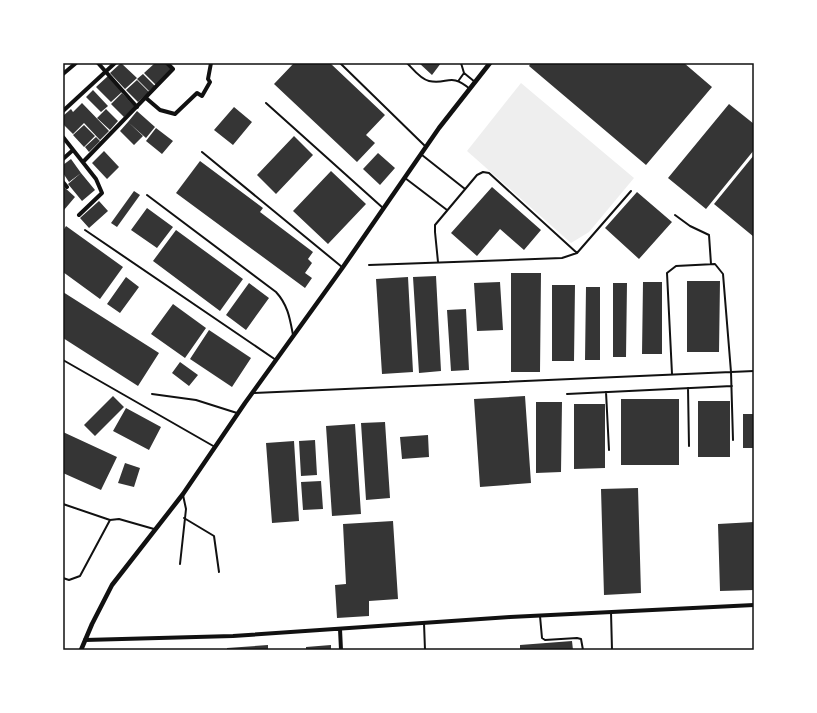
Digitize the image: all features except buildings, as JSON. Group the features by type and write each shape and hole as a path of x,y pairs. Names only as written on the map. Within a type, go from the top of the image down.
{"street":[{"path":"63,74 76,63"},
{"path":"98,63 137,107"},
{"path":"63,111 115,63"},
{"path":"83,162 173,69 167,63"},
{"path":"146,98 160,110 175,114 197,93 202,96 210,82 208,79 211,63"},
{"path":"81,650 112,585 183,494 238,413 294,337 421,154 490,63"},
{"path":"63,137 96,179 102,193 79,215"},
{"path":"63,159 73,150"},
{"path":"63,182 67,187"},
{"path":"85,640 233,636 540,615 754,605"},
{"path":"340,629 341,650"}],"lane":[{"path":"340,63 426,147"},
{"path":"407,63 419,75 429,81 458,80 470,89"},
{"path":"461,63 464,73 475,82"},
{"path":"458,80 464,73"},
{"path":"266,103 384,208"},
{"path":"202,152 343,267"},
{"path":"421,154 465,189"},
{"path":"438,262 435,228 437,222 480,172 489,173 577,253"},
{"path":"405,178 448,210"},
{"path":"369,265 562,258 577,253 631,191"},
{"path":"147,195 276,292 285,304 289,313 294,337"},
{"path":"675,215 690,226 709,235 711,264"},
{"path":"85,230 277,360"},
{"path":"672,374 667,273 676,266 711,264 718,266 723,274 732,386 734,440"},
{"path":"63,360 215,447"},
{"path":"253,393 754,371"},
{"path":"567,394 732,386"},
{"path":"688,388 689,446"},
{"path":"606,392 609,450"},
{"path":"152,394 196,400 238,413"},
{"path":"180,564 186,509 183,494"},
{"path":"63,504 110,520 119,519 155,530"},
{"path":"184,518 214,536 219,572"},
{"path":"63,578 69,580 80,576 110,520"},
{"path":"611,611 612,650"},
{"path":"540,615 542,638 581,639 583,650"},
{"path":"424,623 425,650"}],"shaded area":[{"path":"521,83 634,178 589,232 571,243 467,151"}]}
